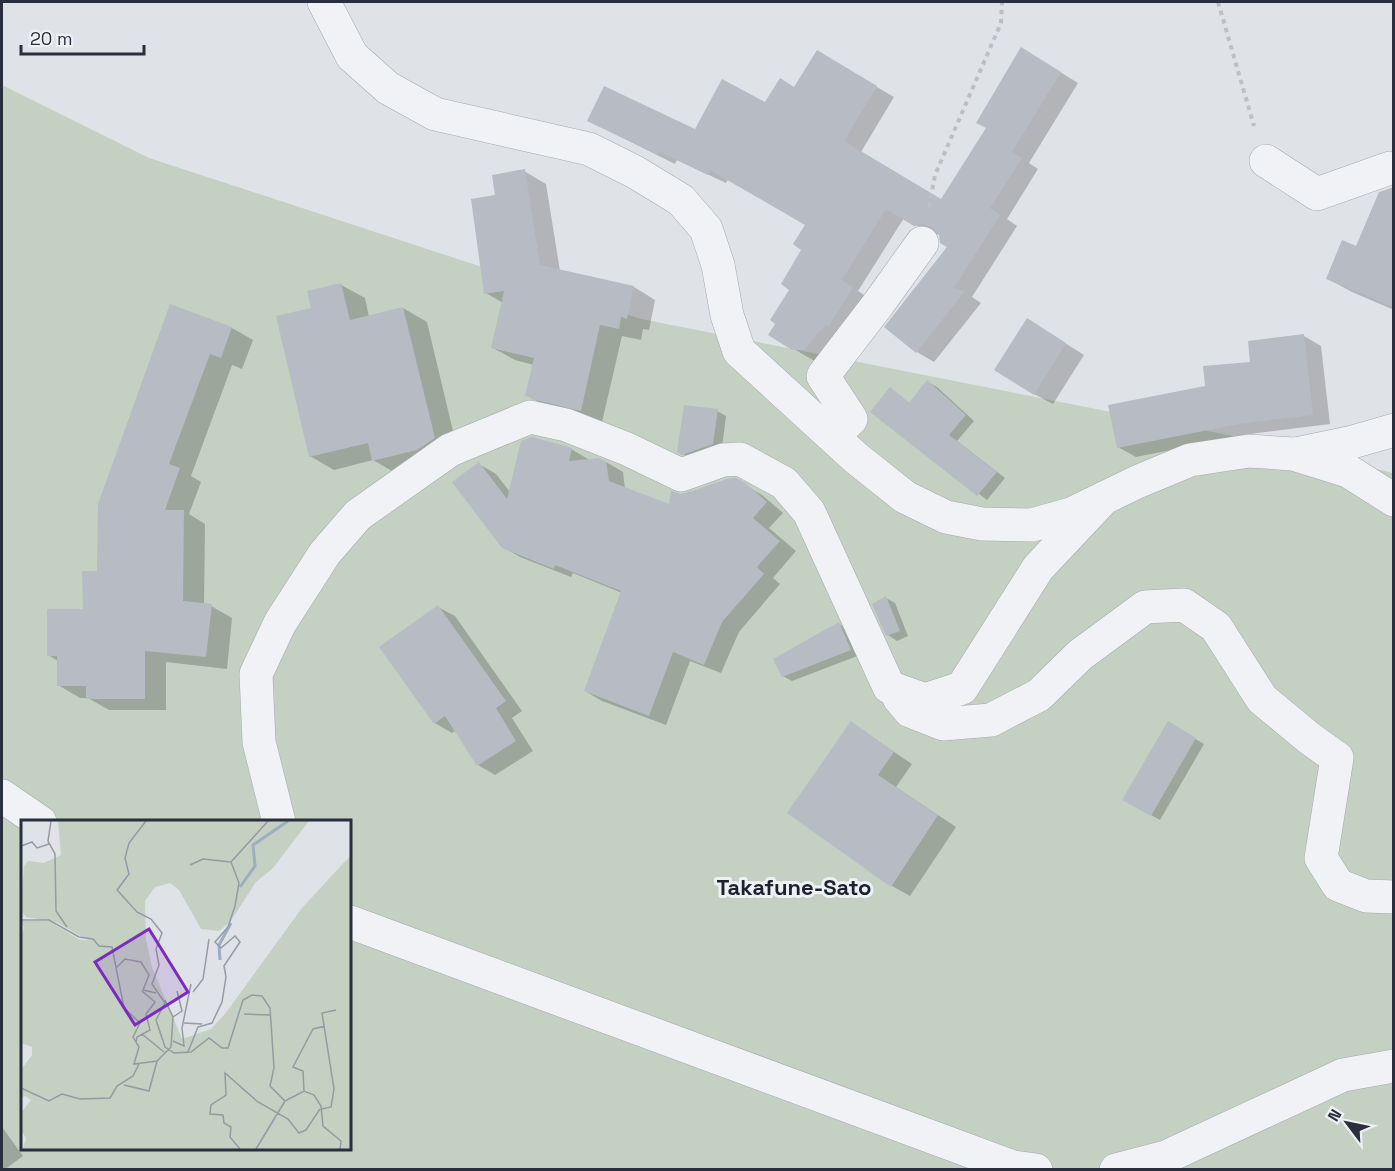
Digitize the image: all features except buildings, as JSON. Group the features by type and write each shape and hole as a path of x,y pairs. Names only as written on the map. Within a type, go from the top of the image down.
{"street":[{"path":"324,2 352,56 388,88 435,114 589,149 635,172 681,200 706,230 718,265 727,315 739,351 856,458 905,497 946,517 982,524 1032,525 1071,514 1190,460 1249,451 1293,454 1355,475 1394,500"},
{"path":"1266,161 1317,194 1390,168 1394,169"},
{"path":"833,436 851,419 823,376 922,243"},
{"path":"278,820 259,742 256,674 280,623 325,553 358,515 450,450 530,417 566,425 627,449 681,475 723,460 740,459 784,483 809,512 889,687 910,711 943,723 991,720 1039,695 1080,655 1145,607 1184,606 1216,627 1262,699 1337,758 1321,858 1338,885 1366,896 1394,897"},
{"path":"1293,454 1349,443 1394,430"},
{"path":"889,687 925,700 962,688 1038,568 1104,498"},
{"path":"2,796 37,820"},
{"path":"351,922 1013,1167 1036,1170"},
{"path":"1116,1170 1166,1157 1343,1075 1394,1066"}],"path":[{"path":"922,243 935,175 1001,23 1002,2"},
{"path":"1218,2 1245,100 1266,161"}],"green space":[{"path":"2,85 149,158 641,319 1263,442 1393,473 1393,1169 2,1169"}],"district":[{"name":"Takafune-Sato","path":"794,887"}]}
